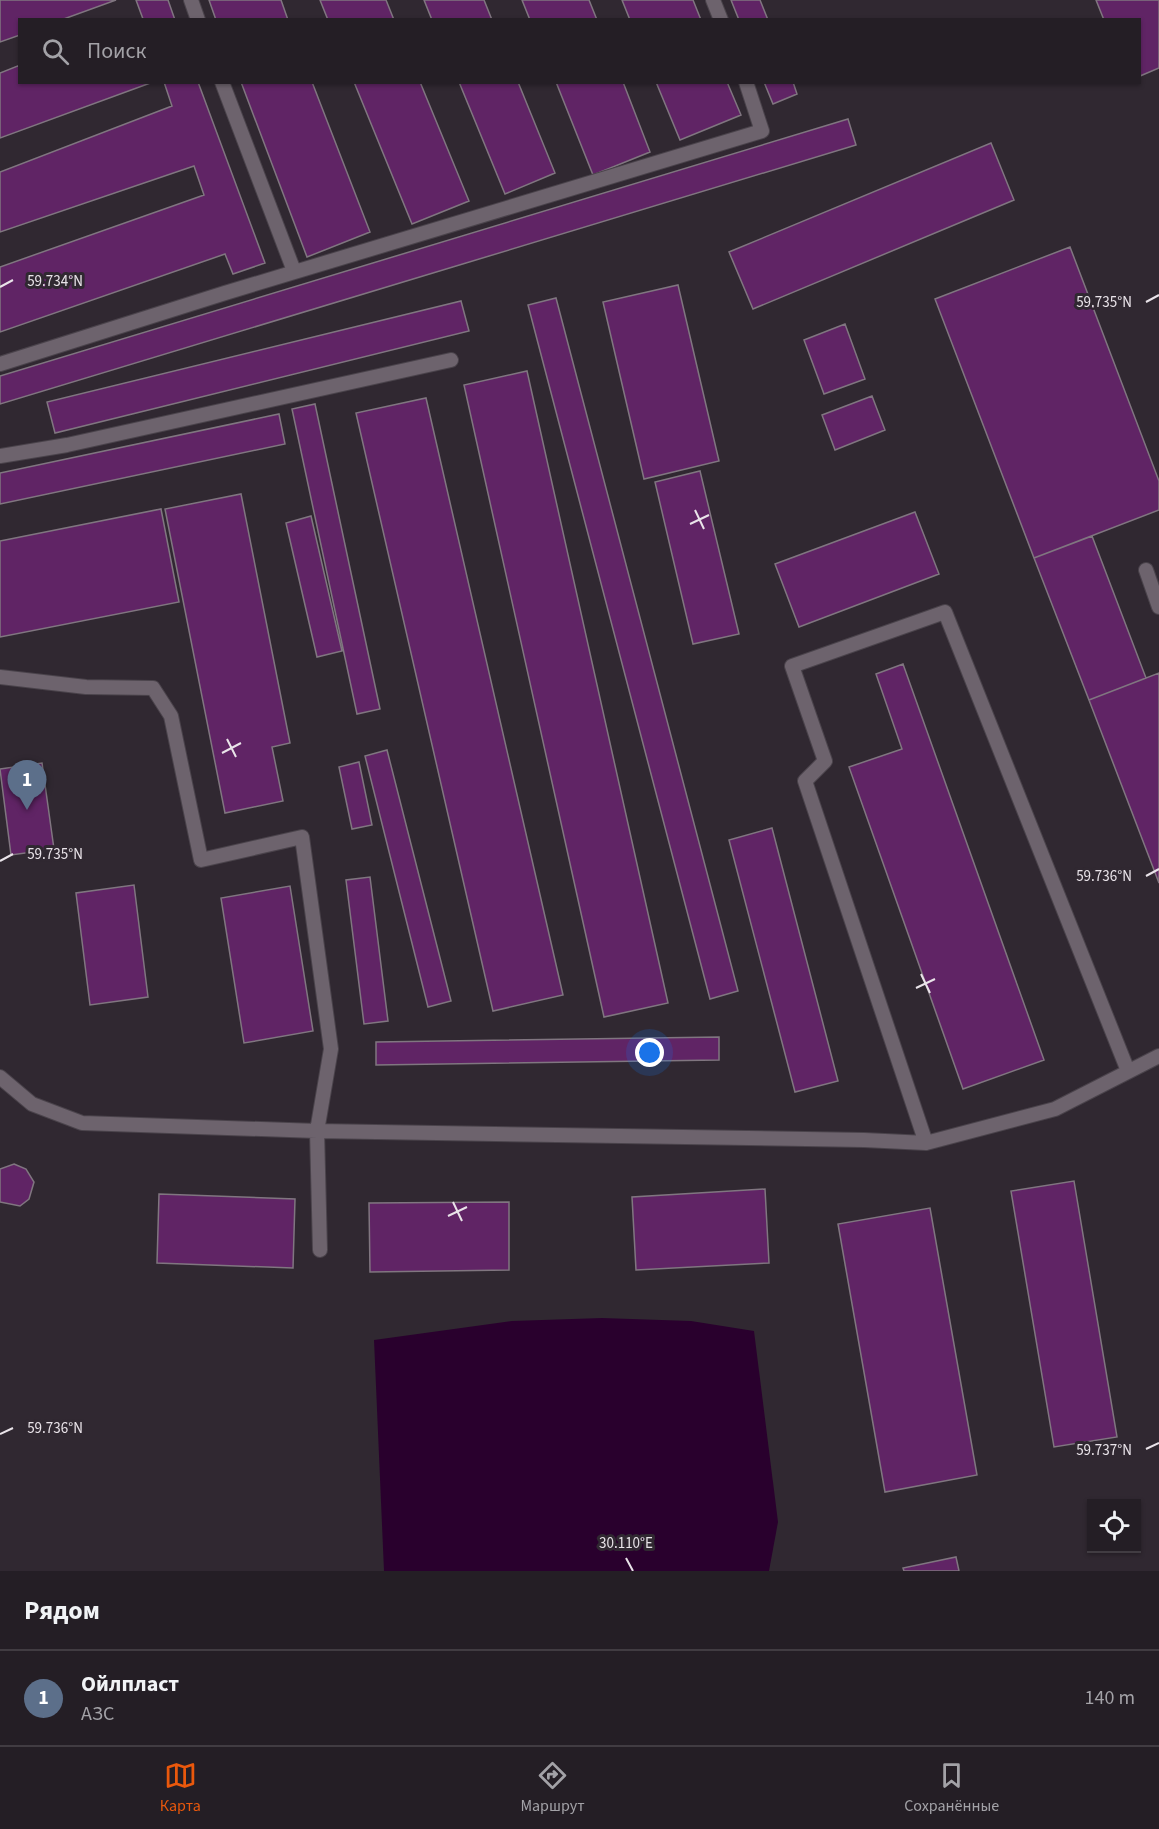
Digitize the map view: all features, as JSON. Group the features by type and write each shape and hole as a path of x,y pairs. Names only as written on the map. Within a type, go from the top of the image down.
{"lane":[{"path":"191,0 197,18"},
{"path":"713,0 720,18"},
{"path":"223,84 294,272"},
{"path":"0,364 294,272 762,131 747,84"},
{"path":"0,456 67,445 451,360"},
{"path":"1146,570 1159,607"},
{"path":"926,1143 805,781 825,761 792,666 945,612 1128,1071"},
{"path":"0,677 86,687 153,688 171,716 201,860 302,837 331,1049 316,1131 320,1250"},
{"path":"0,1077 32,1104 82,1123 316,1131 926,1143 1055,1109 1159,1056"}],"shaded area":[{"path":"602,1318 691,1321 754,1331 778,1522 769,1571 384,1571 374,1340 512,1321"}],"building":[{"path":"0,0 116,0 66,18 18,18 18,36 0,42"},
{"path":"136,0 168,0 174,18 143,18"},
{"path":"209,0 281,0 287,18 215,18"},
{"path":"320,0 386,0 393,18 327,18"},
{"path":"424,0 484,0 491,18 431,18"},
{"path":"522,0 589,0 596,18 529,18"},
{"path":"622,0 693,0 700,18 629,18"},
{"path":"731,0 760,0 767,18 738,18"},
{"path":"1096,0 1159,0 1159,68 1141,76 1141,18 1103,18"},
{"path":"18,66 18,84 148,84 0,138 0,73"},
{"path":"165,84 199,84 265,263 233,274 225,254 0,332 0,267 204,195 194,166 0,232 0,172 172,106"},
{"path":"242,84 313,84 370,232 307,257"},
{"path":"355,84 421,84 469,201 412,224"},
{"path":"460,84 519,84 555,173 505,194"},
{"path":"557,84 624,84 650,152 593,175"},
{"path":"657,84 728,84 741,115 680,140"},
{"path":"765,84 794,84 797,94 773,104"},
{"path":"848,119 856,145 0,404 0,376"},
{"path":"991,143 1014,200 753,309 729,252"},
{"path":"1070,247 1159,481 1159,510 1034,558 935,299"},
{"path":"678,285 719,461 644,479 603,302"},
{"path":"556,298 738,991 710,999 528,305"},
{"path":"461,301 469,331 55,433 47,402"},
{"path":"845,324 865,379 824,394 804,340"},
{"path":"527,371 668,1003 604,1017 464,385"},
{"path":"872,396 885,430 835,450 822,415"},
{"path":"426,398 563,995 493,1011 356,413"},
{"path":"315,404 380,709 357,714 292,409"},
{"path":"279,414 285,444 0,504 0,473"},
{"path":"700,471 739,634 693,644 655,482"},
{"path":"241,494 290,743 272,747 283,801 225,813 165,509"},
{"path":"161,509 179,602 0,637 0,541"},
{"path":"915,512 939,574 799,627 775,564"},
{"path":"311,516 342,651 317,657 286,523"},
{"path":"1092,536 1146,678 1089,700 1034,558"},
{"path":"903,664 1044,1060 963,1089 849,767 902,749 876,674"},
{"path":"1159,673 1159,883 1089,700"},
{"path":"387,750 451,1001 428,1007 365,756"},
{"path":"359,762 372,825 352,829 339,767"},
{"path":"42,763 54,849 11,855 0,769"},
{"path":"772,828 838,1081 795,1092 729,840"},
{"path":"370,877 388,1021 364,1024 346,880"},
{"path":"134,885 148,997 90,1005 76,893"},
{"path":"290,886 313,1031 244,1043 221,898"},
{"path":"719,1037 719,1060 376,1065 376,1042"},
{"path":"14,1164 26,1169 34,1182 29,1199 20,1206 0,1202 0,1169"},
{"path":"1074,1181 1117,1437 1054,1447 1011,1191"},
{"path":"765,1189 769,1263 636,1270 632,1197"},
{"path":"159,1194 295,1199 293,1268 157,1263"},
{"path":"509,1202 509,1270 370,1272 369,1203"},
{"path":"930,1208 977,1475 885,1492 838,1224"},
{"path":"956,1557 959,1571 904,1571 903,1568"}],"place":[{"name":"Ойлпласт","path":"27,810"}]}
